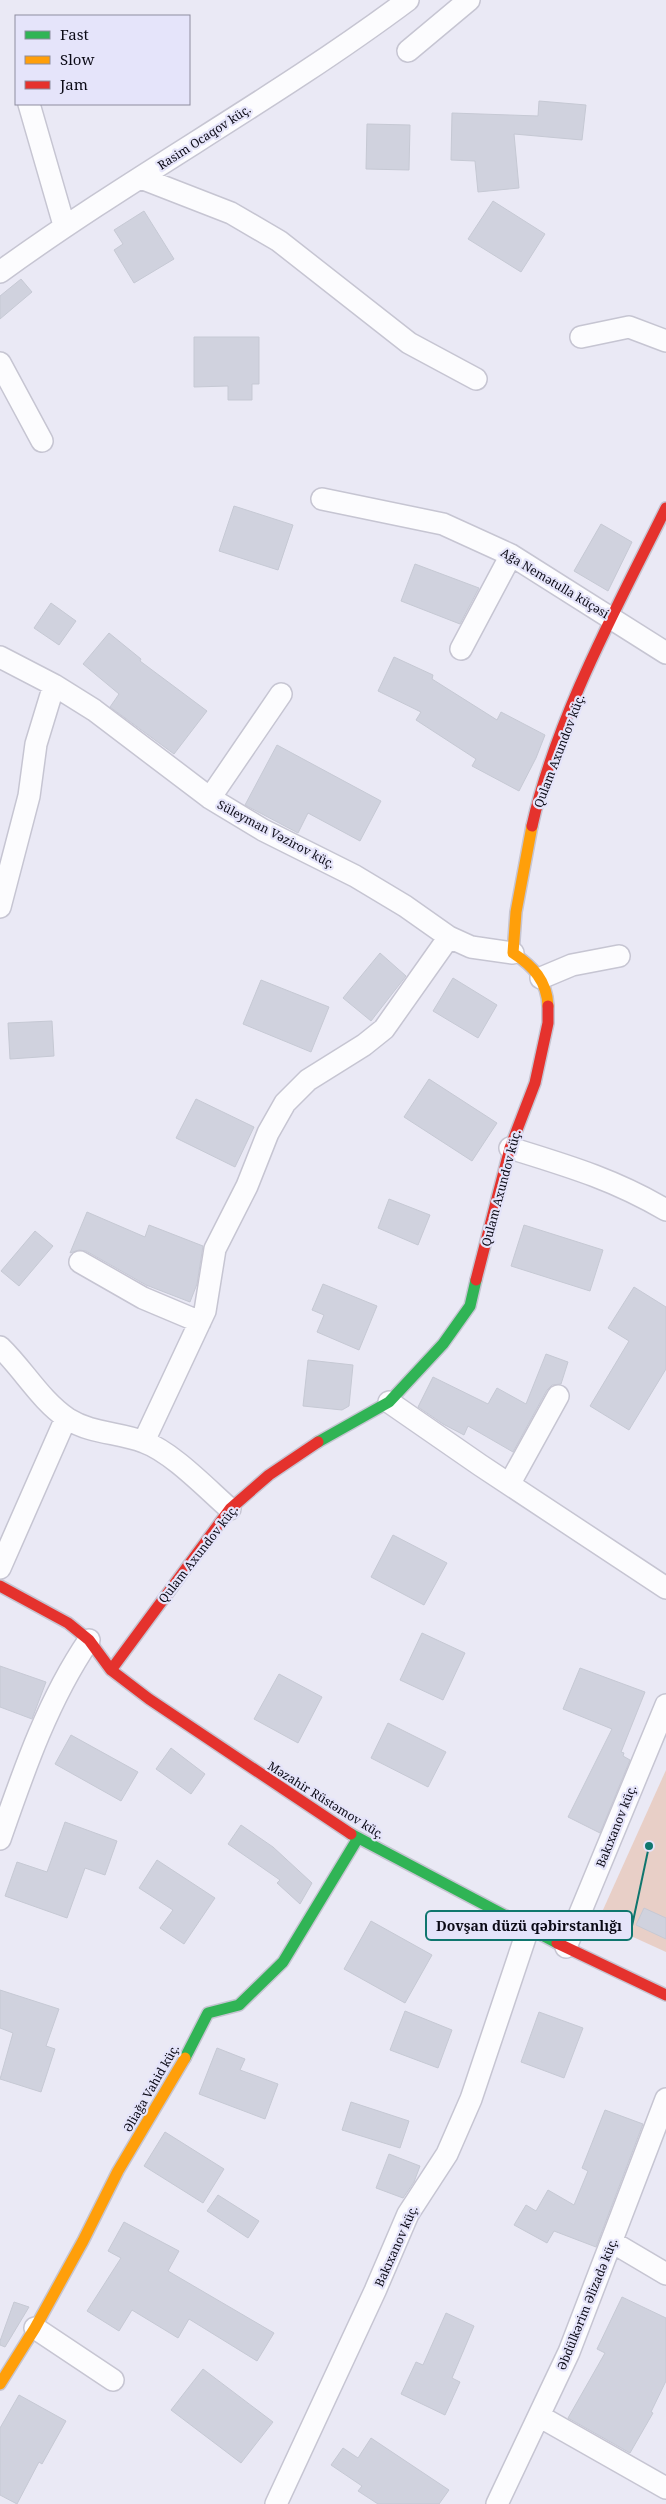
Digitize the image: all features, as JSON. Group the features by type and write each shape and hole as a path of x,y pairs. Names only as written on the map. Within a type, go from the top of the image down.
{"street":[{"name":"Rasim Ocaqov küç.","path":"0,272 64,225 141,178 367,30 408,0"},
{"path":"408,51 469,0"},
{"path":"29,105 64,225"},
{"path":"141,178 231,213 279,240 409,343 476,379"},
{"path":"581,337 629,327 666,341"},
{"path":"0,363 42,441"},
{"name":"Ağa Nemətulla küçəsi","path":"322,499 443,524 511,554 666,652"},
{"name":"Qulam Axundov küç.","path":"111,1670 230,1509 269,1475 312,1445 389,1402 443,1344 470,1306 510,1148 535,1083 548,1023 548,1002 541,978 530,964 513,954 513,926 532,824 543,786 613,617 666,508"},
{"path":"461,649 511,554"},
{"name":"Süleyman Vəzirov küç.","path":"0,657 54,685 94,710 210,798 263,830 355,876 405,906 449,937 471,947 513,954"},
{"path":"0,907 29,796 36,744 54,685"},
{"path":"210,798 281,694"},
{"path":"144,1442 205,1311 215,1249 247,1186 268,1132 285,1103 308,1080 364,1045 384,1030 449,937"},
{"path":"541,978 572,965 619,956"},
{"path":"510,1148 594,1174 635,1192 666,1210"},
{"path":"80,1262 143,1298 200,1322"},
{"path":"0,1347 44,1399 66,1418 81,1427 144,1442 164,1452 230,1509"},
{"path":"510,1483 558,1396"},
{"path":"389,1402 480,1465 510,1483 666,1588"},
{"path":"0,1568 66,1418"},
{"name":"Məzahir Rüstəmov küç.","path":"0,1586 68,1623 89,1640 111,1670 175,1718 358,1838 528,1929 666,1995"},
{"path":"0,1839 30,1754 74,1662 89,1640"},
{"name":"Bakıxanov küç.","path":"566,1947 666,1705"},
{"name":"Əliağa Vahid küç.","path":"0,2384 83,2241 118,2171 185,2058 208,2013 239,2005 283,1962 358,1838"},
{"name":"Bakıxanov küç.","path":"276,2504 376,2291 408,2214 447,2154 470,2099 528,1929"},
{"name":"Əbdülkərim Əlizadə küç.","path":"497,2504 569,2352 666,2099"},
{"path":"612,2242 666,2274"},
{"path":"34,2328 113,2380"},
{"path":"539,2416 666,2488"}],"shaded area":[{"path":"666,1770 666,1952 598,1921"}],"building":[{"path":"539,101 586,105 582,140 514,134 519,188 478,192 475,161 451,160 452,113 538,116"},
{"path":"367,124 410,125 409,170 366,169"},
{"path":"493,201 545,234 521,272 468,239"},
{"path":"144,211 174,259 134,283 114,250 123,244 114,230"},
{"path":"21,279 32,292 0,319 0,296"},
{"path":"194,337 259,337 259,384 252,384 252,400 228,400 228,386 194,387"},
{"path":"234,506 293,525 278,570 219,551"},
{"path":"601,524 632,542 608,591 574,571"},
{"path":"415,564 479,588 460,624 401,601"},
{"path":"51,603 76,621 59,645 34,628"},
{"path":"109,633 141,659 140,661 207,711 174,754 110,707 119,694 83,664"},
{"path":"394,657 433,675 432,679 497,720 501,712 545,735 536,758 519,791 472,766 476,759 416,720 421,712 378,691"},
{"path":"277,745 381,801 360,841 308,813 298,833 245,805"},
{"path":"380,953 406,976 371,1021 343,998"},
{"path":"453,978 497,1005 478,1038 433,1011"},
{"path":"261,980 329,1007 311,1052 243,1024"},
{"path":"52,1021 54,1056 10,1059 8,1023"},
{"path":"429,1079 497,1123 472,1161 404,1117"},
{"path":"196,1099 254,1127 235,1167 176,1138"},
{"path":"389,1199 430,1215 418,1245 378,1228"},
{"path":"87,1212 145,1237 149,1225 203,1246 197,1284 190,1302 146,1285 86,1251 79,1250 70,1253"},
{"path":"524,1225 603,1250 590,1291 511,1266"},
{"path":"35,1231 53,1246 19,1286 1,1271"},
{"path":"323,1284 377,1306 359,1350 317,1332 324,1315 312,1310"},
{"path":"634,1287 666,1307 666,1369 629,1430 590,1406 629,1341 608,1328"},
{"path":"546,1354 568,1362 561,1384 552,1385 547,1390 513,1452 468,1426 464,1435 443,1424 418,1407 433,1377 488,1404 497,1388 526,1404"},
{"path":"308,1360 353,1365 349,1406 342,1410 303,1406"},
{"path":"393,1535 447,1563 424,1605 371,1577"},
{"path":"422,1633 465,1653 443,1700 400,1680"},
{"path":"0,1666 46,1682 32,1719 0,1707"},
{"path":"580,1668 645,1692 621,1752 624,1753 623,1756 630,1760 600,1833 568,1817 612,1729 563,1709"},
{"path":"279,1674 322,1697 298,1743 254,1719"},
{"path":"388,1723 446,1752 428,1787 371,1758"},
{"path":"71,1735 138,1772 121,1801 55,1764"},
{"path":"171,1748 205,1774 191,1794 156,1769"},
{"path":"65,1822 117,1841 105,1875 85,1868 67,1918 5,1896 17,1862 47,1872"},
{"path":"241,1825 273,1847 312,1883 300,1904 277,1883 280,1880 228,1844"},
{"path":"157,1860 215,1898 184,1944 160,1928 173,1910 139,1888"},
{"path":"644,1908 666,1918 666,1939 636,1925"},
{"path":"371,1921 432,1955 405,2003 344,1969"},
{"path":"0,1990 59,2009 46,2046 55,2049 41,2092 0,2079 13,2033 0,2028"},
{"path":"405,2011 452,2030 438,2068 390,2050"},
{"path":"539,2012 583,2028 564,2078 521,2062"},
{"path":"217,2048 245,2059 240,2070 278,2084 265,2119 199,2094"},
{"path":"351,2102 409,2121 400,2148 342,2130"},
{"path":"605,2110 643,2124 596,2247 554,2231 547,2243 514,2225 526,2205 536,2211 548,2190 574,2205 588,2171 582,2168"},
{"path":"165,2132 224,2169 203,2203 144,2166"},
{"path":"389,2154 420,2166 414,2182 403,2198 376,2188"},
{"path":"218,2195 259,2221 248,2238 207,2211"},
{"path":"124,2222 179,2251 168,2271 274,2333 257,2361 189,2319 178,2338 132,2310 119,2331 87,2311 121,2258 108,2251"},
{"path":"622,2297 666,2318 666,2381 651,2412 653,2413 630,2453 568,2418 605,2353 597,2349"},
{"path":"14,2302 29,2307 5,2347 0,2345 0,2341"},
{"path":"446,2313 474,2326 452,2378 460,2382 445,2415 401,2394 416,2362 423,2365"},
{"path":"203,2369 273,2422 241,2463 171,2410"},
{"path":"19,2395 66,2421 42,2464 39,2462 17,2504 0,2495 0,2428"},
{"path":"371,2438 449,2490 439,2504 378,2504 358,2491 362,2486 331,2465 343,2448 358,2458"}],"traffic: fast":[{"path":"318,1442 389,1402 443,1344 470,1306 476,1280"},
{"path":"351,1834 557,1943"},
{"path":"185,2058 208,2013 239,2005 283,1962 358,1838"}],"traffic: slow":[{"path":"532,826 516,912 513,953 527,963 538,975 545,989 548,1006"},
{"path":"0,2384 35,2328 83,2241 118,2171 185,2058"}],"traffic: jam":[{"path":"532,826 556,745 572,704 608,624 666,508"},
{"path":"476,1280 510,1148 535,1083 548,1023 548,1006"},
{"path":"111,1670 230,1509 269,1475 318,1442"},
{"path":"0,1586 68,1623 89,1640 111,1670 149,1699 351,1834"},
{"path":"557,1943 666,1995"}],"place":[{"name":"Dovşan düzü qəbirstanlığı","path":"649,1846"}]}
